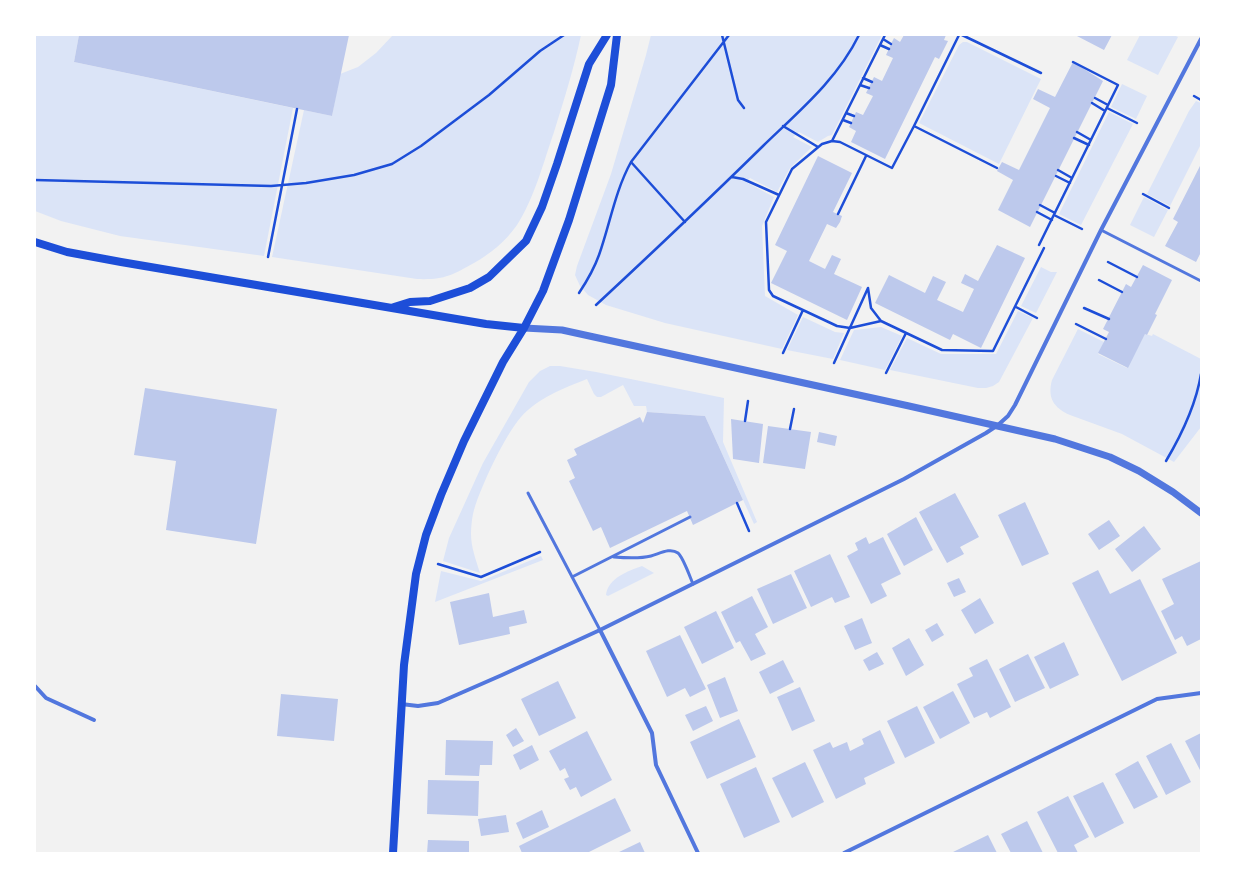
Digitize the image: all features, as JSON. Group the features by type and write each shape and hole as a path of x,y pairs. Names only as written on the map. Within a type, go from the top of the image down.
{"main road":[{"path":"392,308 410,302 430,301 470,288 489,277 526,241 542,208 558,164 589,64 607,35"},
{"path":"394,853 401,704 411,603 416,574 426,535 467,434 503,362 524,328 543,291 569,220 611,85 617,35"},
{"path":"35,242 67,252 121,262 486,324 524,328"}],"street":[{"path":"401,704 418,706 438,703 502,676 600,630 904,480 970,443 998,425 1008,416 1015,405 1101,230 1201,39"},
{"path":"524,328 562,330 998,425 1055,439 1110,458 1145,474 1173,492 1201,513"},
{"path":"600,630 652,734 656,765 698,853"},
{"path":"35,686 46,698 94,720"},
{"path":"844,853 1157,699 1201,694"}],"lane":[{"path":"1101,230 1201,281"},
{"path":"528,493 600,630"},
{"path":"572,577 690,518"},
{"path":"612,557 633,558 651,556 666,551 673,551 679,554 693,584"}],"path":[{"path":"35,180 271,186 306,183 354,175 392,164 427,142 489,95 540,51 564,35"},
{"path":"722,35 738,100 744,108"},
{"path":"579,293 593,270 599,255 622,179 631,162 729,35"},
{"path":"596,305 685,222 822,89 845,59 859,35"},
{"path":"832,141 885,35"},
{"path":"882,322 850,328 837,326 772,296 769,290 766,222 792,170 822,144 832,141 840,142 892,168 960,35 1040,73"},
{"path":"883,39 891,44"},
{"path":"880,45 889,49"},
{"path":"1039,245 1118,85 1073,62"},
{"path":"863,78 872,82"},
{"path":"860,85 869,88"},
{"path":"1194,96 1201,100"},
{"path":"1095,98 1107,108"},
{"path":"1092,103 1107,108 1137,123"},
{"path":"268,256 297,109"},
{"path":"846,113 854,116"},
{"path":"843,120 850,123"},
{"path":"783,126 818,147"},
{"path":"914,126 997,168"},
{"path":"1077,132 1091,140"},
{"path":"1074,138 1089,145"},
{"path":"838,214 866,156"},
{"path":"631,162 685,222"},
{"path":"1058,170 1072,178"},
{"path":"1056,176 1070,183"},
{"path":"731,177 744,179 779,195"},
{"path":"1143,194 1169,208"},
{"path":"1040,205 1082,229"},
{"path":"1037,212 1052,220"},
{"path":"834,363 868,288 871,308 882,322 942,350 993,351 1044,248"},
{"path":"1108,262 1137,276"},
{"path":"1099,280 1122,292"},
{"path":"1016,307 1037,318"},
{"path":"1084,308 1108,319"},
{"path":"783,353 803,310"},
{"path":"1076,324 1106,339"},
{"path":"886,373 906,333"},
{"path":"1166,461 1178,441 1190,415 1201,374"},
{"path":"745,421 748,401"},
{"path":"790,429 794,409"},
{"path":"737,503 750,531"},
{"path":"438,564 481,577 540,552"}],"shaded area":[{"path":"35,35 79,35 74,62 293,108 264,256 120,236 61,221 35,211"},
{"path":"393,35 581,35 572,72 554,132 529,204 517,225 503,242 480,259 459,271 440,278 417,279 272,257 304,110 332,116 340,74 358,67 376,53"},
{"path":"651,35 882,35 832,135 818,142 799,132 793,137 812,147 790,168 777,192 750,178 746,182 774,197 762,226 765,296 798,315 782,349 665,323 606,305 588,295 580,286 575,275 611,174"},
{"path":"1140,35 1174,35 1178,37 1158,75 1127,60"},
{"path":"963,42 967,42 1041,79 999,164 919,123 959,45"},
{"path":"1122,84 1147,96 1136,119 1111,107"},
{"path":"1196,101 1201,103 1201,144 1170,206 1147,194 1189,111"},
{"path":"1109,112 1133,124 1081,225 1059,214"},
{"path":"1144,197 1168,210 1154,237 1130,225"},
{"path":"1041,267 1051,272 1057,272 1036,313 1021,306"},
{"path":"1018,311 1033,318 999,382 993,386 978,388 890,370 907,338 941,354 996,354"},
{"path":"803,317 835,332 844,333 833,359 787,350"},
{"path":"881,327 902,336 885,370 840,360 854,330"},
{"path":"1078,329 1104,342 1098,354 1127,368 1145,334 1152,336 1153,334 1201,359 1201,427 1174,462 1122,434 1070,415 1056,406 1053,402 1050,392 1052,380"},
{"path":"550,366 560,366 596,372 724,398 723,442 757,522 754,524 705,416 647,412 646,406 634,406 623,385 601,397 597,397 587,379 552,394 535,404 521,417 501,448 482,488 474,510 471,539 480,573 443,561 449,538 483,463 529,382 540,371"},
{"path":"541,556 543,560 435,602 441,571 481,581"},
{"path":"642,566 654,573 608,596 606,595 610,584 625,573"}],"building":[{"path":"79,35 349,35 332,116 74,62"},
{"path":"904,35 946,35 944,40 948,41 939,59 935,57 885,159 851,142 856,131 849,127 856,112 863,115 873,96 866,93 874,77 882,81 893,58 886,55 894,38 900,42"},
{"path":"1075,35 1112,35 1104,50"},
{"path":"1073,62 1103,81 1030,227 998,210 1013,180 997,171 1002,162 1019,170 1050,108 1033,99 1038,89 1055,97"},
{"path":"818,156 852,173 833,212 842,216 840,222 836,228 827,224 809,261 825,269 832,255 841,259 834,274 862,287 847,320 771,283 787,251 775,245"},
{"path":"1201,164 1201,252 1196,262 1165,246 1178,222 1173,219"},
{"path":"997,245 1025,258 981,348 953,334 950,340 875,303 889,275 925,293 933,276 946,282 937,300 963,312 974,289 961,283 965,274 978,281"},
{"path":"1143,265 1172,280 1155,314 1157,315 1147,335 1145,334 1128,368 1098,353 1109,332 1103,329 1126,284 1131,287"},
{"path":"145,388 277,409 256,544 166,530 176,461 134,455"},
{"path":"647,412 705,416 743,500 693,525 687,511 610,548 601,527 593,531 569,481 575,478 567,460 577,455 574,449 640,417 643,423"},
{"path":"731,419 763,424 759,463 733,459"},
{"path":"768,426 811,432 805,469 763,463"},
{"path":"819,432 837,436 835,446 817,442"},
{"path":"955,493 979,537 960,547 964,554 947,563 919,512"},
{"path":"1025,502 1049,554 1022,566 998,515"},
{"path":"916,517 933,550 904,566 887,534"},
{"path":"1109,520 1120,536 1099,550 1088,534"},
{"path":"1144,526 1161,549 1132,572 1115,549"},
{"path":"866,537 869,544 883,537 901,574 881,584 887,596 871,604 847,556 858,550 855,543"},
{"path":"830,554 850,597 835,603 832,597 811,607 794,571"},
{"path":"1201,561 1201,639 1187,646 1182,636 1175,640 1161,611 1174,604 1162,579"},
{"path":"1098,570 1110,594 1140,579 1177,653 1122,681 1072,583"},
{"path":"791,574 807,608 773,624 757,589"},
{"path":"959,578 966,592 954,597 947,583"},
{"path":"489,593 493,617 524,610 527,623 509,627 510,634 459,645 450,602"},
{"path":"752,596 768,627 755,634 766,654 751,661 740,641 736,643 721,612"},
{"path":"980,598 994,623 975,634 961,610"},
{"path":"716,611 734,648 702,664 684,627"},
{"path":"862,618 872,643 855,650 844,626"},
{"path":"937,623 944,635 932,642 925,630"},
{"path":"680,635 706,689 690,697 685,688 667,697 646,651"},
{"path":"909,638 924,665 906,676 892,648"},
{"path":"1064,642 1079,675 1050,689 1034,657"},
{"path":"877,652 884,664 869,671 863,660"},
{"path":"1028,654 1045,688 1015,702 999,669"},
{"path":"987,659 1011,707 990,718 987,712 974,718 957,684 973,676 969,668"},
{"path":"783,660 794,682 770,694 759,672"},
{"path":"725,677 738,711 720,718 707,685"},
{"path":"558,681 576,718 539,736 521,699"},
{"path":"800,687 815,721 792,731 777,697"},
{"path":"953,691 970,723 940,739 923,707"},
{"path":"281,694 338,699 334,741 277,736"},
{"path":"706,706 713,721 693,731 685,715"},
{"path":"917,706 935,743 905,758 887,721"},
{"path":"739,719 756,757 707,779 690,742"},
{"path":"516,728 524,741 513,747 506,735"},
{"path":"880,730 895,763 864,778 866,784 836,799 813,750 830,742 833,748 847,742 850,751 864,744 862,739"},
{"path":"587,731 612,780 581,797 576,787 570,790 564,779 569,777 565,768 560,771 549,751"},
{"path":"1201,733 1201,772 1185,741"},
{"path":"446,740 493,741 492,765 480,765 479,776 445,775"},
{"path":"1171,743 1191,782 1166,795 1146,756"},
{"path":"532,745 539,760 520,770 513,755"},
{"path":"1138,761 1158,797 1134,809 1115,774"},
{"path":"805,762 824,802 792,818 772,778"},
{"path":"756,767 780,822 744,838 720,784"},
{"path":"428,780 479,781 478,816 427,814"},
{"path":"1103,782 1124,823 1095,838 1073,796"},
{"path":"1068,796 1089,837 1074,845 1078,853 1058,853 1037,812"},
{"path":"615,798 631,831 587,853 522,853 519,846"},
{"path":"542,810 549,827 523,839 516,823"},
{"path":"506,815 509,832 481,836 478,819"},
{"path":"1027,821 1043,853 1011,853 1001,834"},
{"path":"988,835 997,853 953,852"},
{"path":"428,840 469,841 469,853 427,853"},
{"path":"640,842 645,853 617,853"}]}
